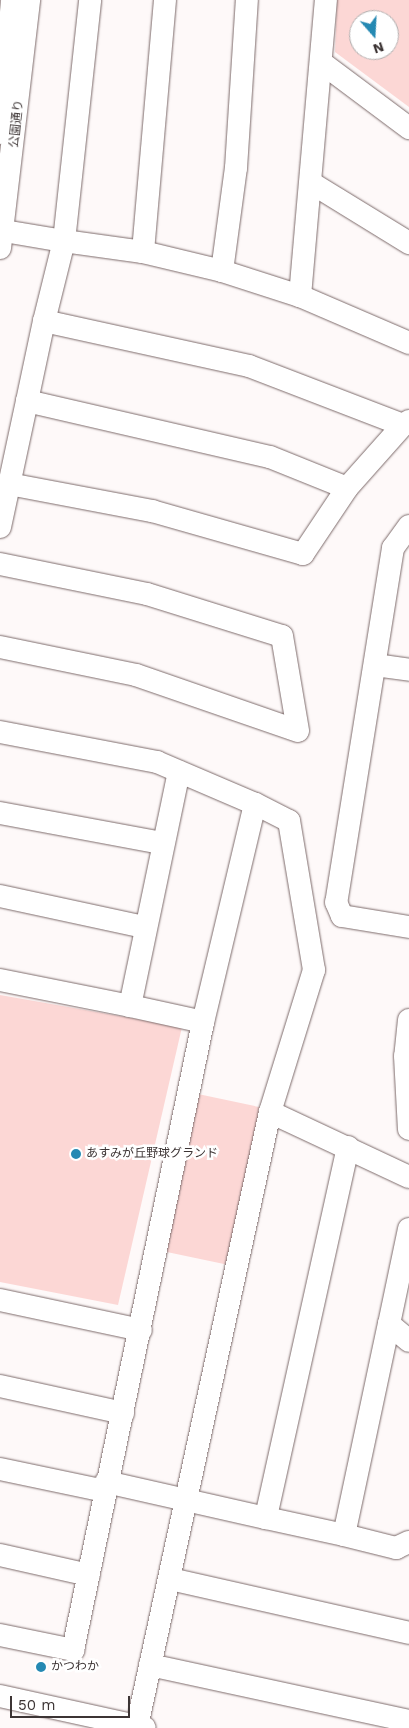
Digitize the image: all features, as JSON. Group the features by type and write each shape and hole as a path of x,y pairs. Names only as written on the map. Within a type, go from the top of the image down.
{"street":[{"name":"公園通り","path":"2,239 12,0"},
{"name":"公園通り","path":"5,136 29,0"},
{"path":"0,528 44,321 64,241 90,0"},
{"path":"143,252 165,0"},
{"path":"222,271 236,168 247,0"},
{"path":"300,296 313,184 326,0"},
{"path":"322,63 409,128"},
{"path":"313,184 409,243"},
{"path":"2,239 64,241 143,252 222,271 300,296 409,343"},
{"path":"9,484 152,512 303,554 347,488 406,423 249,366 44,321"},
{"path":"27,401 270,457 347,488"},
{"path":"409,526 394,548 336,902 342,916 409,927"},
{"path":"0,564 147,594 282,636 298,731 136,675 0,647"},
{"path":"375,665 409,670"},
{"path":"0,732 157,762 255,804 289,821 314,970 270,1112 189,1500 150,1665 141,1727 0,1696"},
{"path":"130,1006 143,927 179,772"},
{"path":"0,1635 73,1650 89,1576 105,1486 141,1330 203,1022 255,804"},
{"path":"0,813 162,843"},
{"path":"0,896 143,927"},
{"path":"0,980 203,1022"},
{"path":"409,1020 405,1056 409,1128"},
{"path":"270,1112 409,1177"},
{"path":"266,1518 348,1147"},
{"path":"344,1535 409,1229"},
{"path":"0,1300 141,1330"},
{"path":"389,1324 409,1341"},
{"path":"0,1386 123,1413"},
{"path":"0,1469 189,1500 396,1548 409,1542"},
{"path":"0,1555 89,1576"},
{"path":"170,1579 409,1633"},
{"path":"150,1665 409,1721"}],"shaded area":[{"path":"337,0 409,0 409,107 335,52"},
{"name":"あすみが丘野球グランド","path":"0,995 182,1027 118,1305 0,1282"},
{"path":"198,1094 265,1108 231,1266 165,1251"}],"place":[{"name":"あすみが丘野球グランド","path":"76,1154"},
{"name":"かつわか","path":"41,1667"}]}
